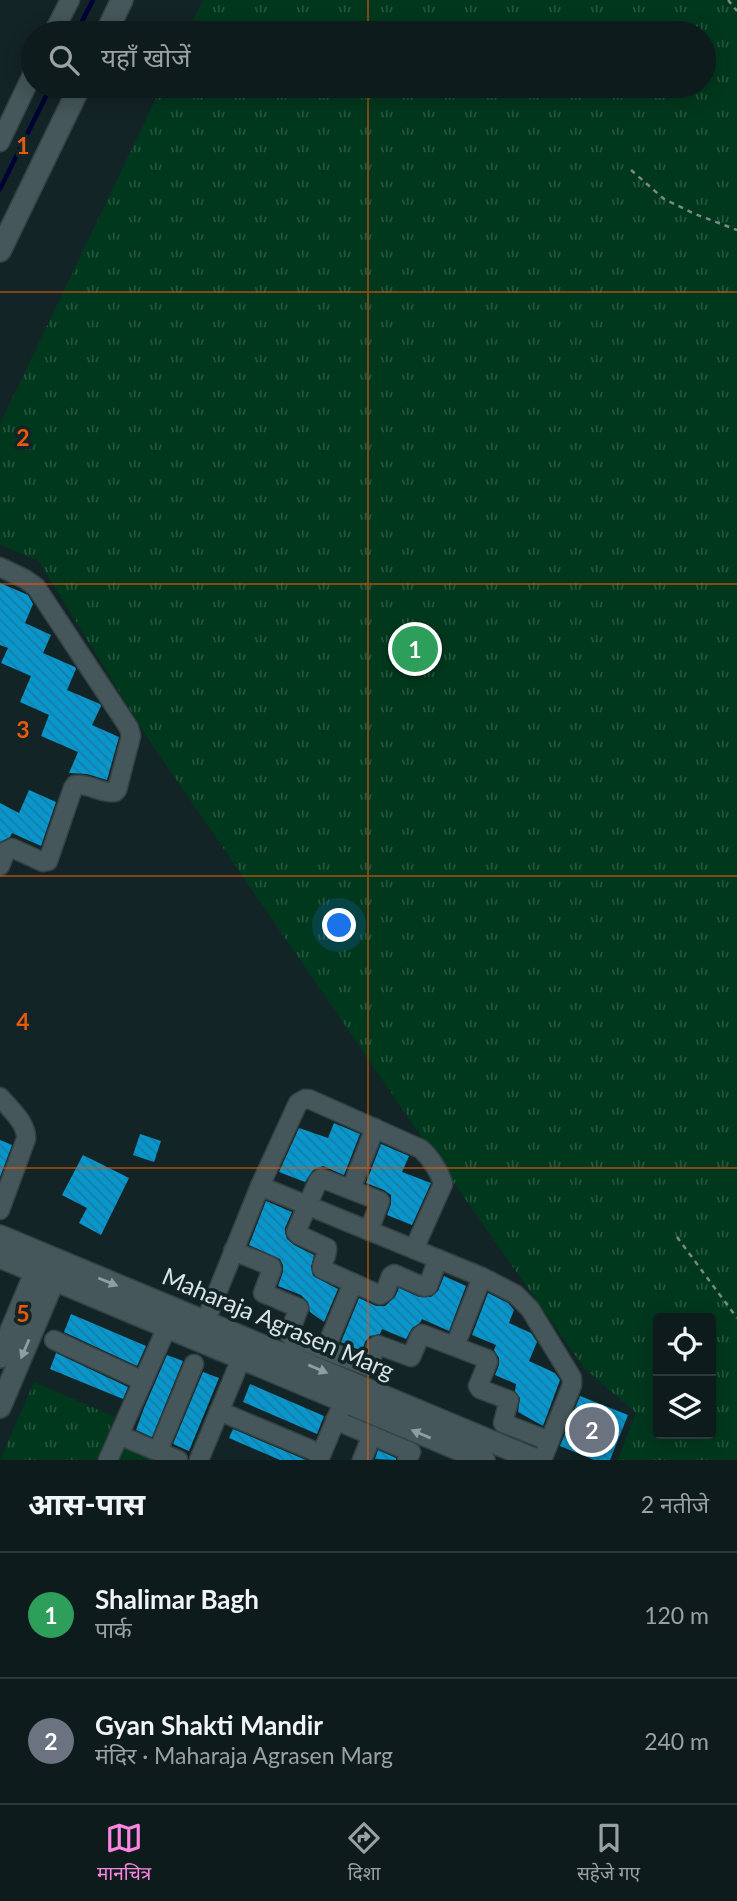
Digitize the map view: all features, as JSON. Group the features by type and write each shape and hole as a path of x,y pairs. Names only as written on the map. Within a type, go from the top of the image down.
{"street":[{"path":"59,21 70,0"},
{"path":"112,21 122,0"},
{"path":"0,142 21,98"},
{"path":"0,251 74,98"},
{"path":"0,567 36,587 131,736 115,792 107,793 80,784 73,788 48,861 43,862 12,848 6,851 0,866"},
{"path":"0,1097 27,1133 0,1210"},
{"path":"202,1331 260,1186 301,1101 309,1099 375,1128 421,1149 428,1157 443,1182 414,1249"},
{"path":"351,1189 375,1128"},
{"path":"369,1231 380,1202 321,1178 297,1234 327,1248 322,1269 382,1294 385,1293 391,1276 396,1274 426,1287 439,1259"},
{"path":"260,1186 482,1277 522,1300 570,1372 572,1385 542,1460"},
{"name":"Maharaja Agrasen Marg","path":"0,1236 48,1267 167,1326 202,1331"},
{"path":"233,1251 272,1267 263,1293 299,1308 290,1337 368,1366 378,1345 412,1356 422,1334 488,1359 478,1386 509,1400 502,1423 549,1441"},
{"name":"Maharaja Agrasen Marg","path":"0,1257 48,1267 245,1349 536,1460"},
{"path":"0,1357 48,1267"},
{"path":"0,1407 48,1267"},
{"path":"455,1346 482,1277"},
{"path":"325,1350 353,1283"},
{"path":"108,1460 167,1326"},
{"path":"54,1340 143,1381"},
{"path":"199,1460 245,1349"},
{"name":"Maharaja Agrasen Marg","path":"245,1349 340,1411 484,1460"},
{"path":"158,1451 194,1364"},
{"path":"219,1411 320,1457 340,1411 372,1435 411,1452 407,1460"},
{"path":"119,1435 178,1460"},
{"path":"362,1460 372,1435"}],"path":[{"path":"728,0 737,11"},
{"path":"631,170 664,199 737,230"},
{"path":"677,1237 737,1318"}],"green space":[{"path":"203,0 737,0 737,1460 618,1460 636,1413 584,1368 423,1139 147,737 38,560 0,545 0,424 156,98 716,98 716,21 193,21"},
{"path":"34,1382 115,1417 97,1460 0,1460"},
{"path":"122,1445 157,1460 116,1460"}],"building":[{"path":"0,583 28,595 33,604 25,623 51,635 43,653 75,667 67,690 100,704 92,725 119,737 107,780 87,774 69,773 78,752 41,736 49,715 20,702 31,676 1,663 8,648 0,645"},
{"path":"29,790 56,802 41,846 12,833 0,842 0,803 19,813"},
{"path":"334,1123 360,1134 344,1175 323,1166 313,1170 305,1182 279,1172 299,1128 328,1138"},
{"path":"140,1134 161,1141 154,1162 133,1155"},
{"path":"0,1140 12,1145 0,1177"},
{"path":"381,1144 409,1156 402,1172 431,1183 412,1225 387,1215 391,1195 366,1183"},
{"path":"83,1155 129,1178 101,1235 79,1223 87,1208 62,1195"},
{"path":"266,1201 292,1212 285,1228 287,1239 314,1255 311,1267 313,1276 338,1289 324,1322 310,1312 308,1302 301,1295 278,1286 283,1272 280,1259 249,1245"},
{"path":"444,1276 466,1286 449,1331 422,1319 412,1328 406,1339 382,1329 380,1334 370,1336 362,1351 341,1342 359,1298 376,1306 385,1306 395,1297 399,1288 419,1297 431,1297 438,1291"},
{"path":"488,1293 508,1303 514,1310 509,1323 531,1333 537,1342 529,1361 555,1373 560,1380 543,1426 518,1412 520,1398 515,1391 516,1384 495,1375 499,1365 499,1358 494,1350 496,1345 472,1335"},
{"path":"71,1314 146,1346 137,1366 64,1332"},
{"path":"56,1353 128,1387 123,1399 50,1369"},
{"path":"167,1355 183,1361 152,1437 136,1430"},
{"path":"203,1372 219,1378 189,1451 173,1444"},
{"path":"250,1384 324,1416 317,1434 243,1402"},
{"path":"580,1396 628,1415 610,1460 594,1460 560,1446"},
{"path":"233,1429 306,1460 280,1460 229,1438"},
{"path":"378,1450 396,1458 396,1460 375,1459"}],"waterway":[{"path":"82,21 93,0"},
{"path":"0,189 45,98"}],"place":[{"name":"Shalimar Bagh","path":"415,649"},
{"name":"Gyan Shakti Mandir","path":"592,1430"}]}
